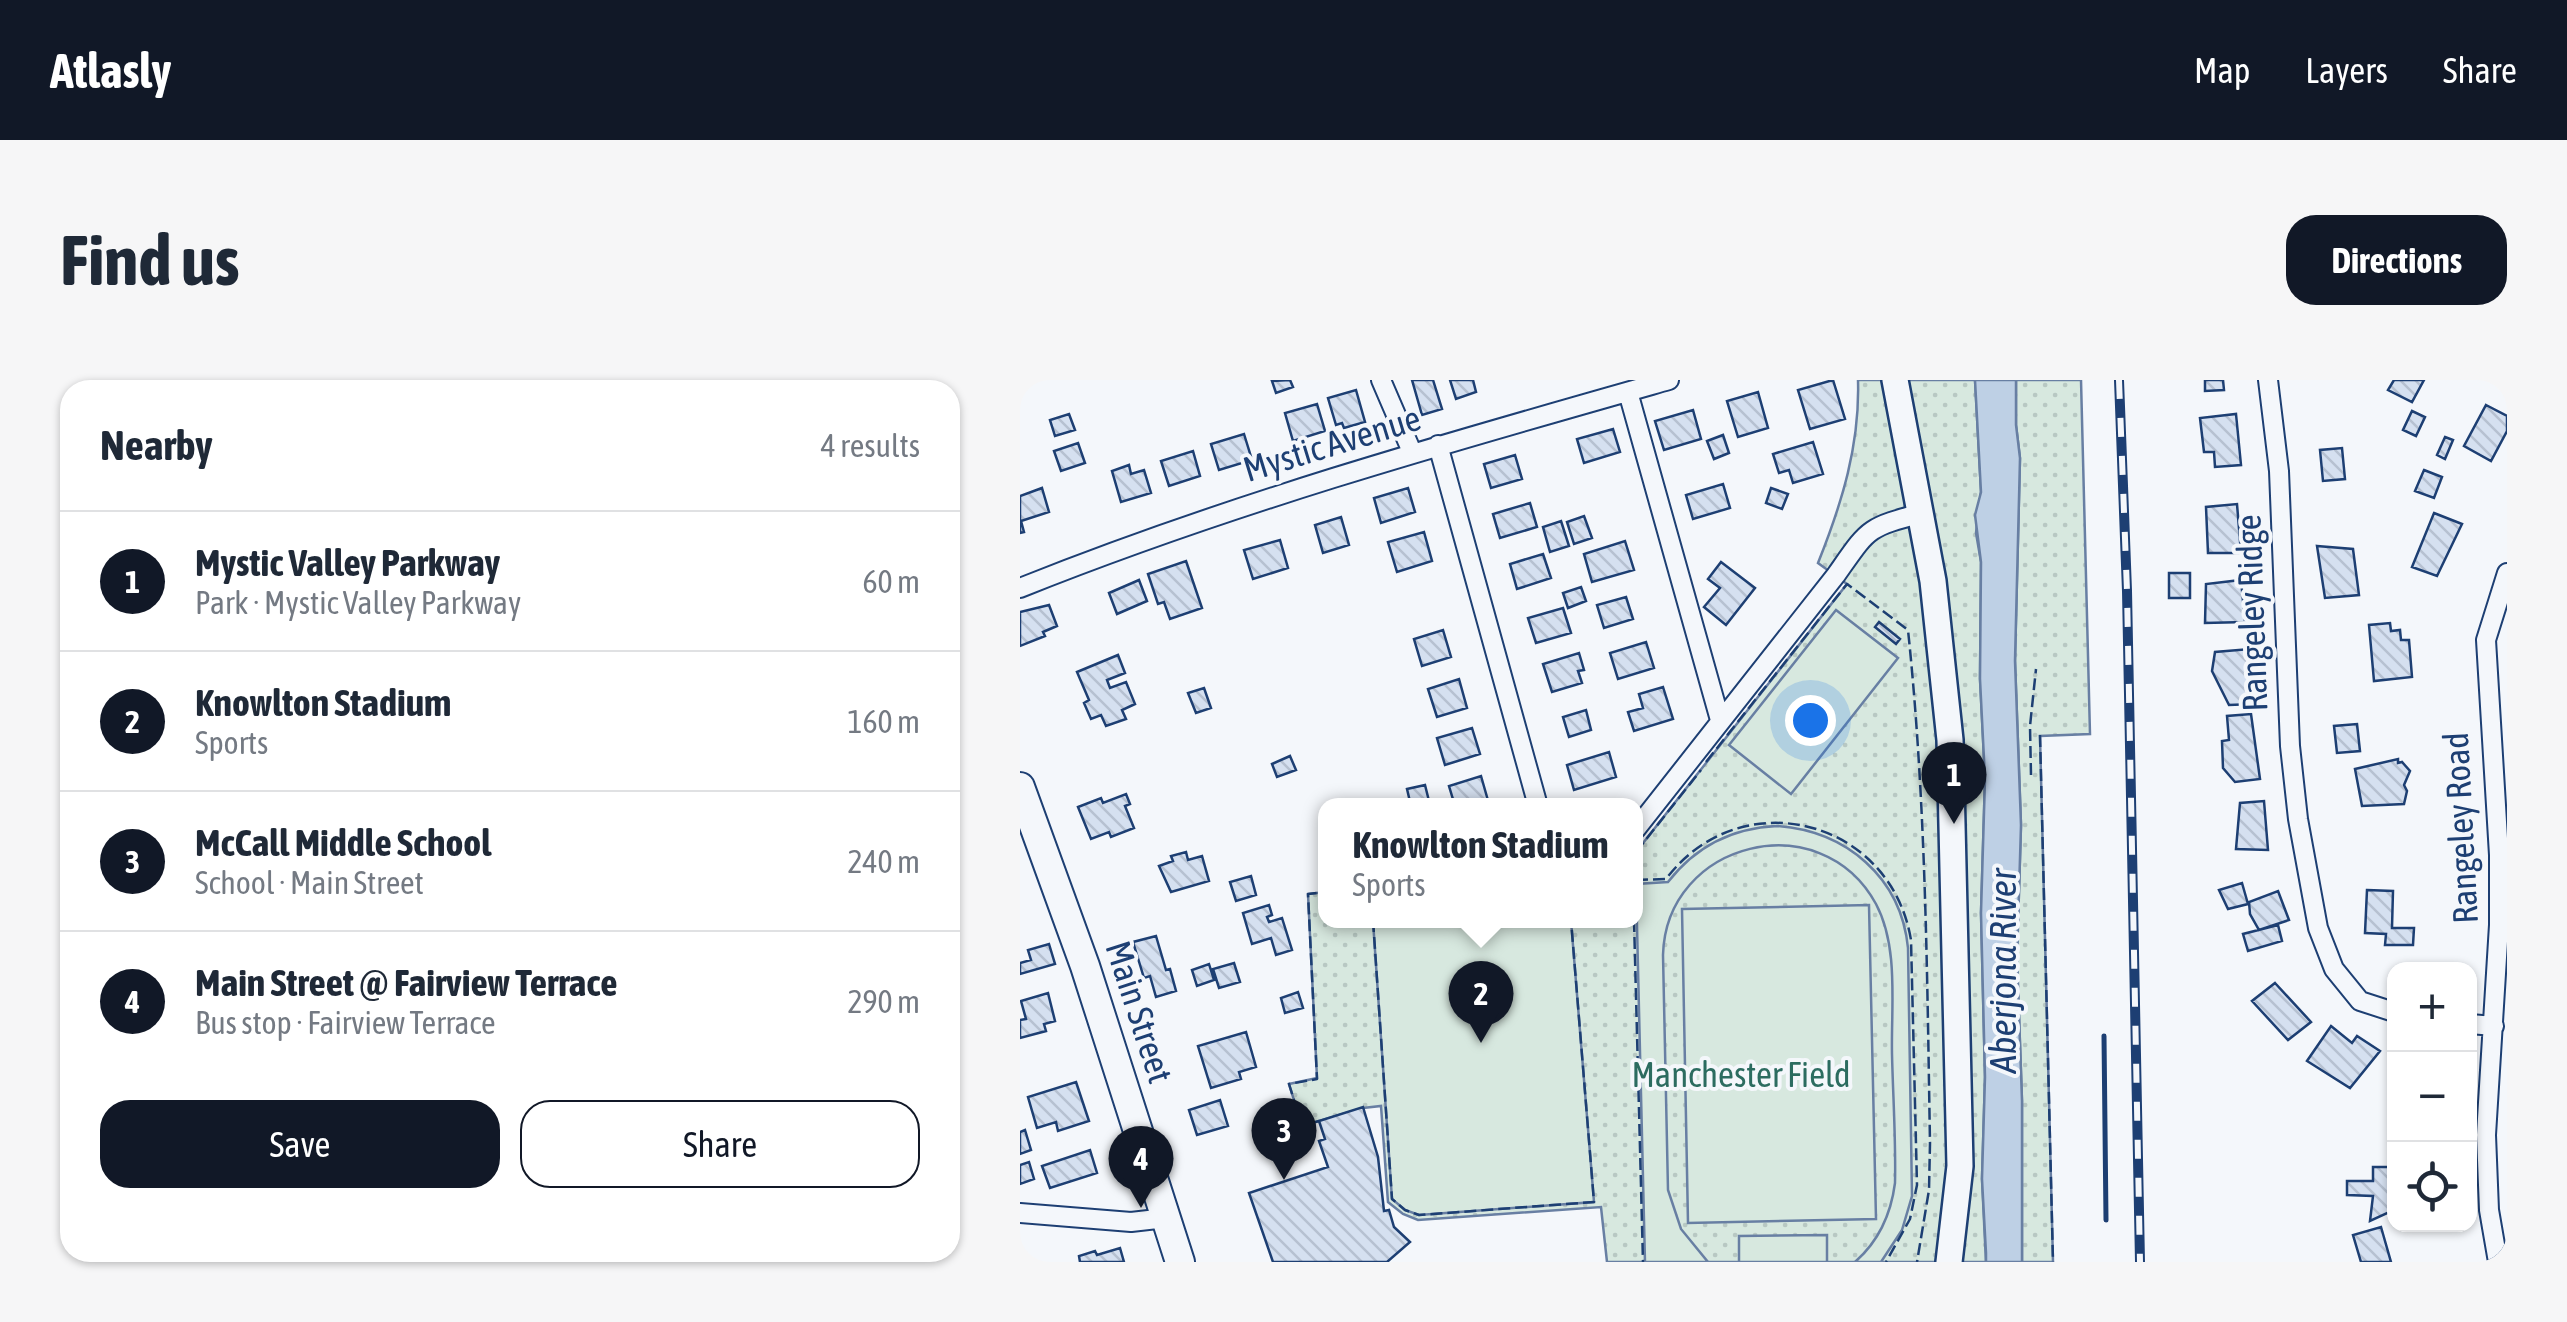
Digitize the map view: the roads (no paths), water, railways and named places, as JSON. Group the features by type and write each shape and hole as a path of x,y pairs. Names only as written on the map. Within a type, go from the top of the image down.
{"main road":[{"path":"1895,380 1940,628 1950,740 1960,1166 1949,1262"},
{"name":"Main Street","path":"1020,788 1029,838 1086,966 1180,1262"}],"street":[{"path":"1380,380 1412,452"},
{"path":"1591,380 1595,401"},
{"name":"Mystic Avenue","path":"1020,588 1194,523 1412,452 1669,380"},
{"name":"Rangeley Ridge","path":"2268,380 2279,471 2290,746 2318,928 2334,969 2360,1000 2387,1010"},
{"path":"1628,392 1720,720"},
{"path":"1438,445 1536,798"},
{"path":"1643,819 1862,538 1879,525 1922,513"},
{"name":"Rangeley Road","path":"2498,1262 2489,1210 2486,1135 2503,922 2486,640 2507,572"},
{"path":"2477,1025 2494,1026"},
{"path":"1020,1213 1132,1222 1166,1218"}],"water":[{"name":"Aberjona River","path":"1975,380 2016,380 2020,458 2015,661 2021,825 2017,958 2022,1262 1986,1262 1981,913 1985,779 1980,679 1981,562 1975,515 1981,492"}],"railway":[{"path":"2119,380 2140,1262"}],"place":[{"name":"Mystic Valley Parkway","path":"1954,824"},
{"name":"Knowlton Stadium","path":"1481,1043"},
{"name":"McCall Middle School","path":"1284,1180"},
{"name":"Main Street @ Fairview Terrace","path":"1141,1208"}],"park label":[{"name":"Manchester Field","path":"1741,1075"}]}
